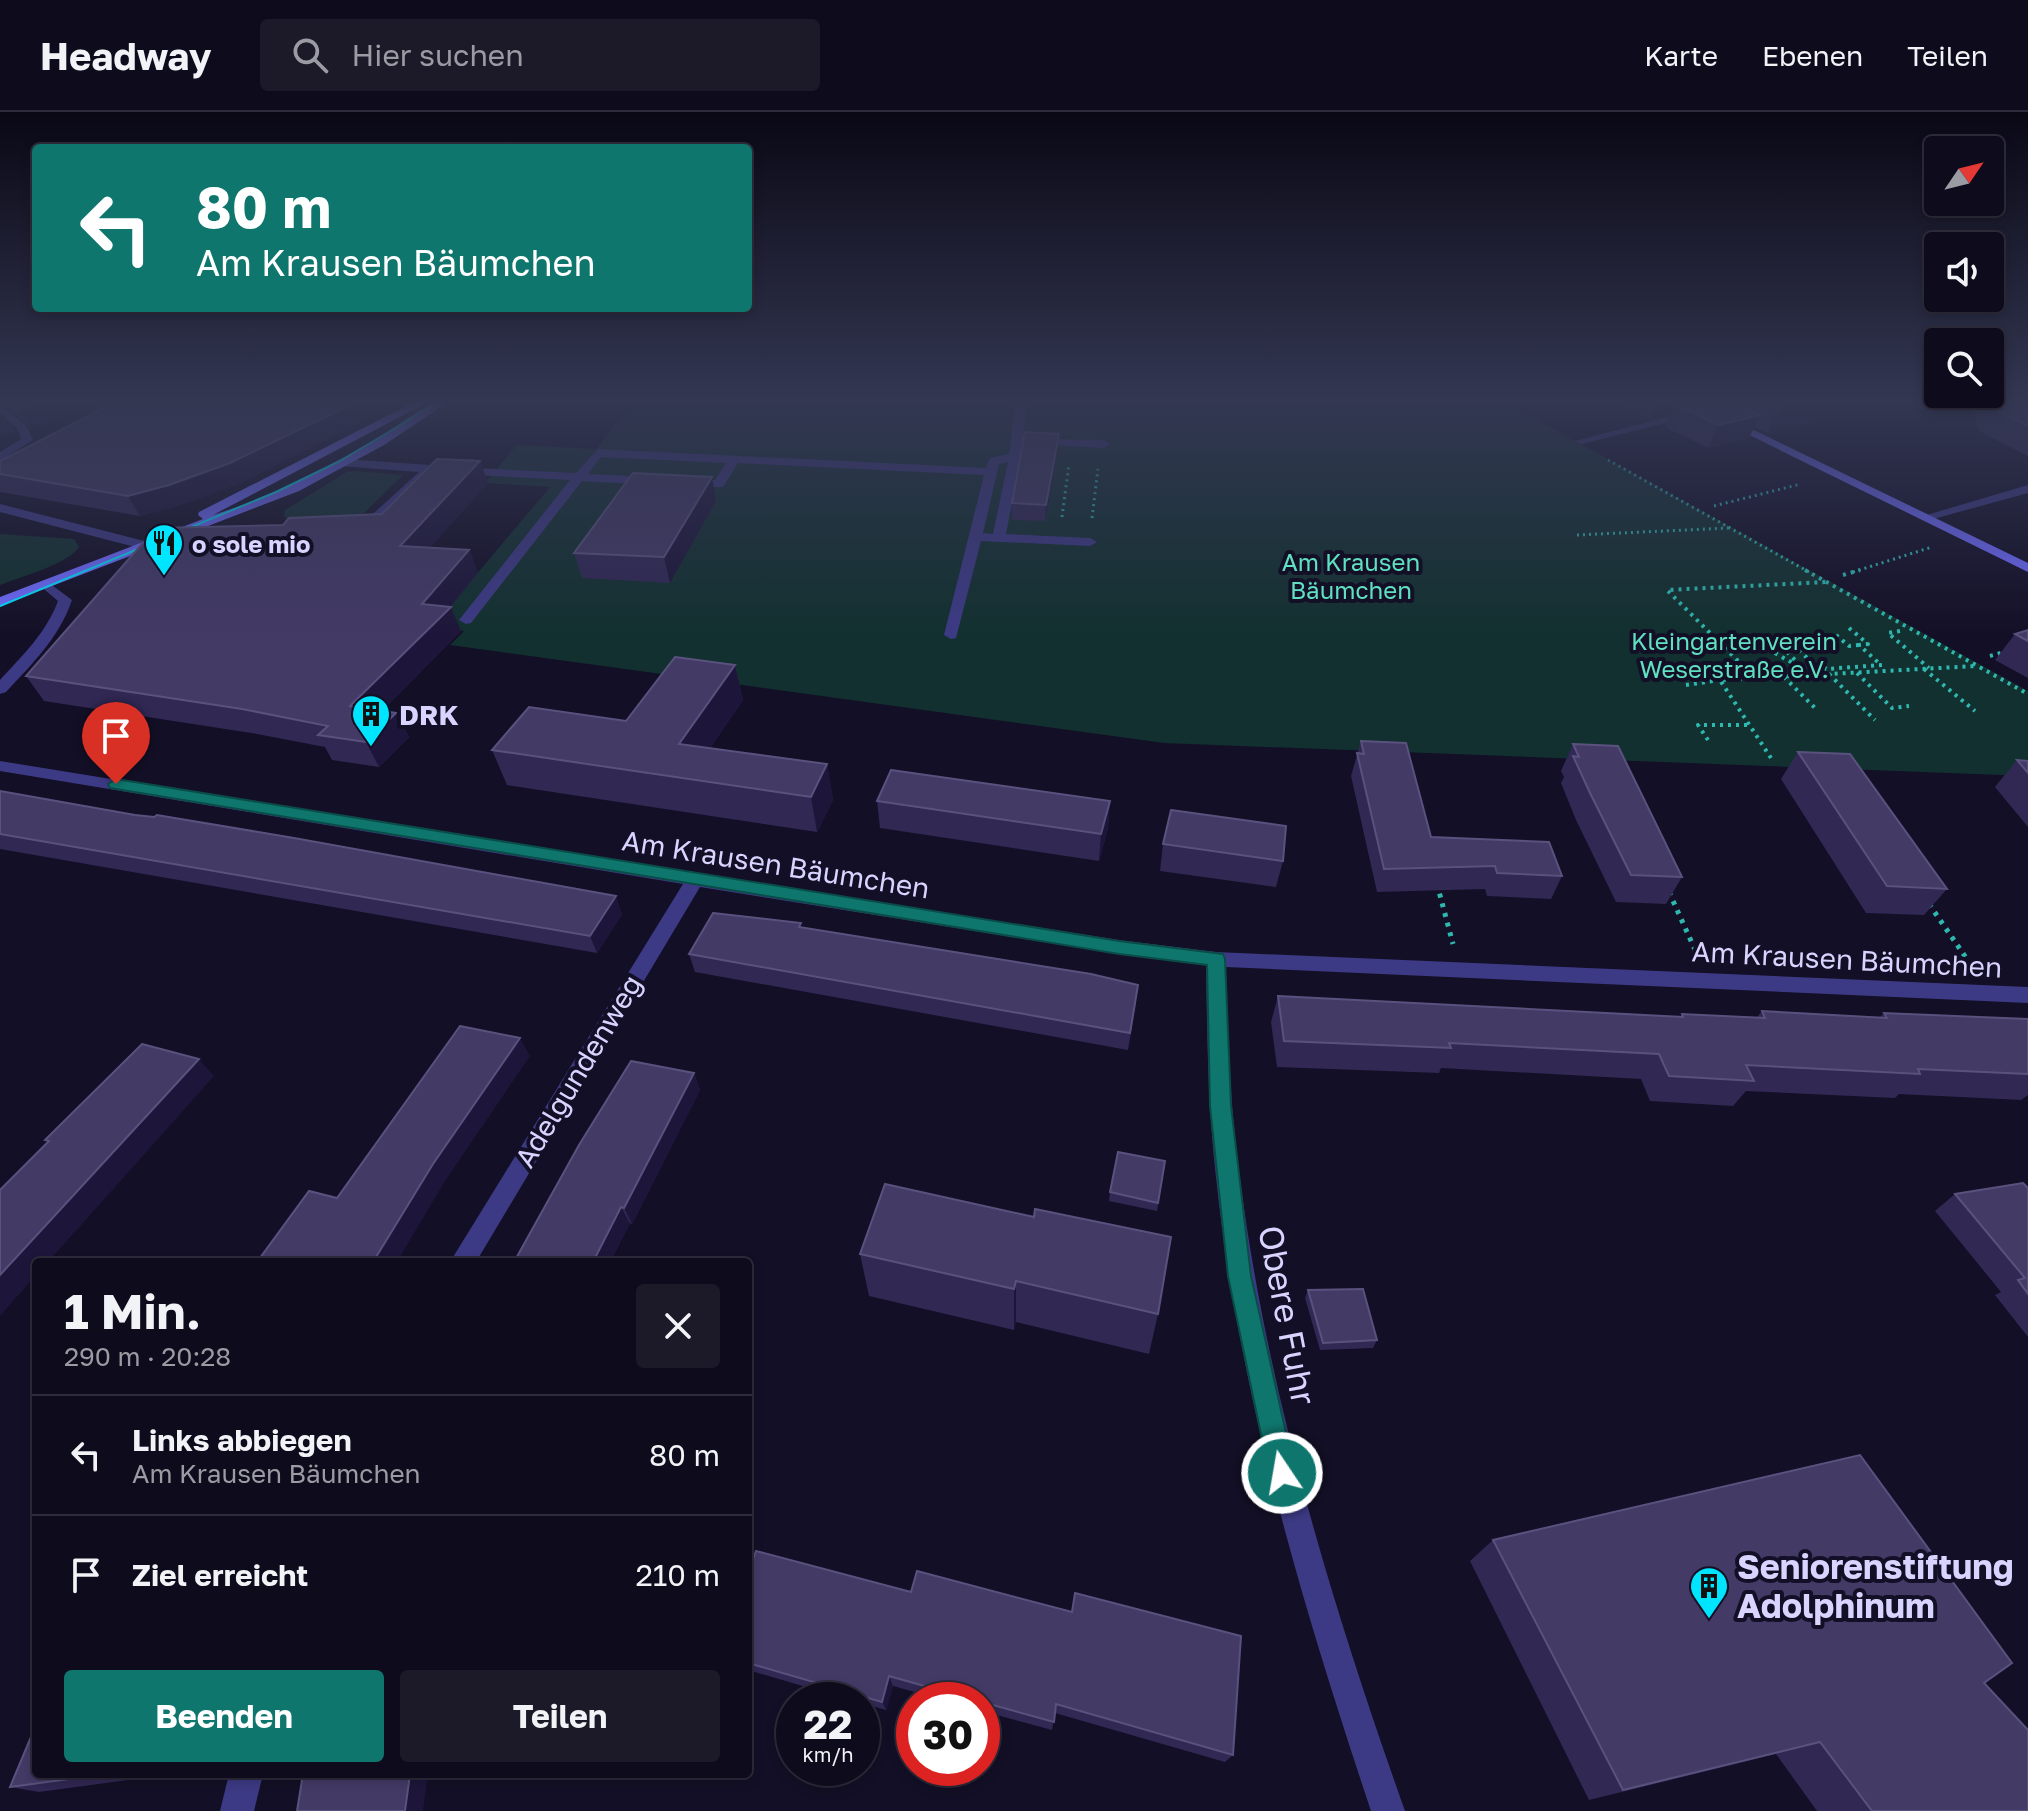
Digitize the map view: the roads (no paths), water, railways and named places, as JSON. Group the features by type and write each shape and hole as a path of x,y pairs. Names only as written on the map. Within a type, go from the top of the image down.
{"main road":[{"path":"180,530 222,503 271,478"},
{"path":"0,602 180,530 240,511 311,478"},
{"path":"1844,478 2028,568"}],"street":[{"path":"348,527 363,527 419,478"},
{"path":"466,620 579,478"},
{"path":"606,478 719,484 723,478"},
{"path":"951,635 988,478"},
{"path":"999,537 1011,478"},
{"path":"1926,517 2028,489"},
{"path":"0,508 143,545"},
{"path":"180,530 228,531"},
{"path":"974,537 1090,542"},
{"path":"0,689 34,654 58,623 65,600 45,584"},
{"name":"Am Krausen Bäumchen","path":"0,766 695,880 1119,947 1216,959 2028,995"},
{"name":"Adelgundenweg","path":"464,1258 695,880"},
{"name":"Obere Fuhr","path":"1216,959 1220,1106 1240,1276 1249,1322 1282,1473 1364,1744 1388,1811"},
{"path":"237,1811 245,1778"}],"tram line":[{"path":"0,606 304,478"}],"place":[{"name":"o sole mio","path":"164,577"},
{"name":"DRK","path":"371,748"},
{"name":"Seniorenstiftung Adolphinum","path":"1709,1620"}],"park label":[{"name":"Kleingartenverein Weserstraße e.V.","path":"1734,654"}]}
